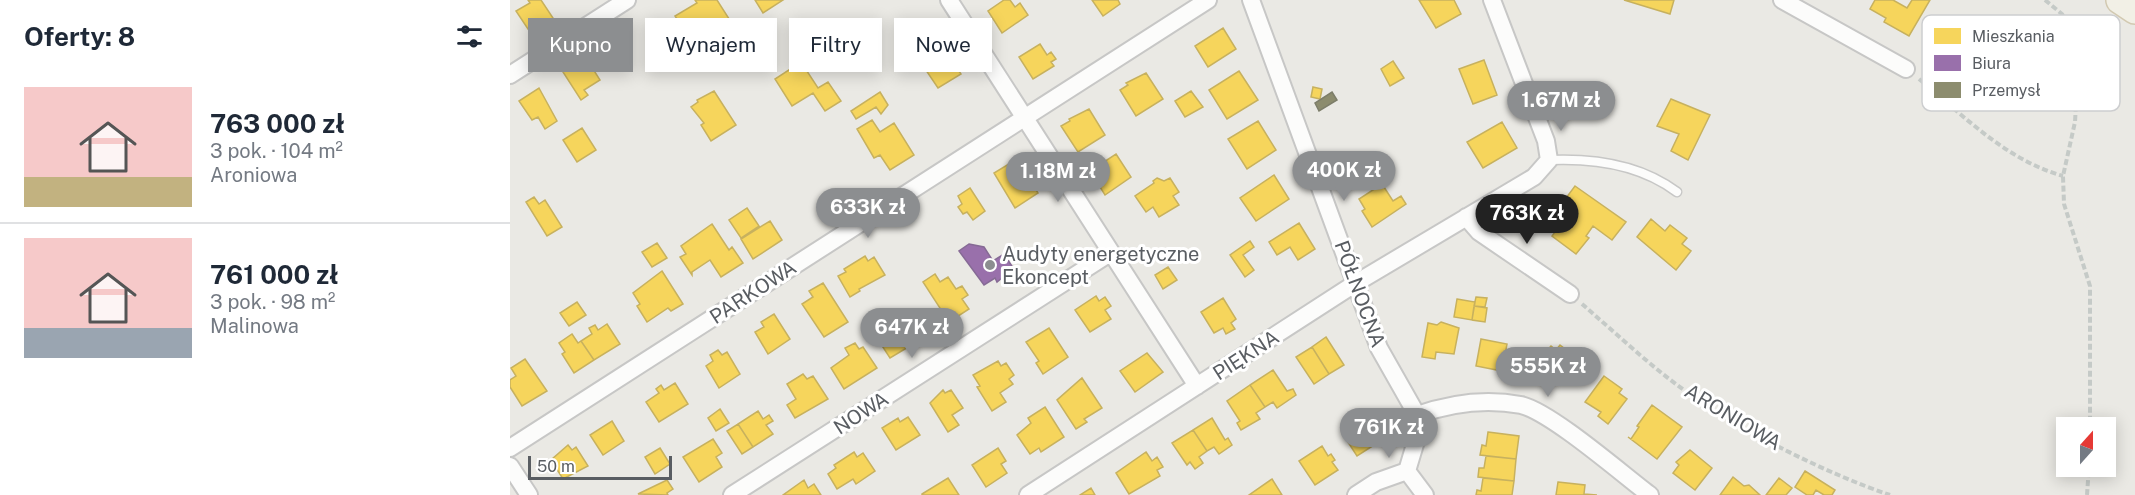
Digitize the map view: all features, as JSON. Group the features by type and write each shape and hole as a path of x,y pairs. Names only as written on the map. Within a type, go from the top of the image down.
{"main road":[{"path":"2120,0 2135,10"}],"street":[{"path":"510,75 627,0"},
{"path":"949,0 1197,386"},
{"name":"PARKOWA","path":"510,448 1208,0"},
{"name":"PÓŁNOCNA","path":"1251,0 1379,348 1417,415"},
{"path":"1492,0 1546,141 1549,160 1534,177 1521,186 1466,217 1479,232 1570,294"},
{"path":"1782,0 1906,69"},
{"name":"PIĘKNA","path":"1028,495 1356,283 1466,217"},
{"name":"NOWA","path":"732,495 1110,253"},
{"path":"1407,471 1416,441 1417,415 1451,403 1484,402 1523,405 1546,416 1650,495"},
{"path":"510,466 529,495"},
{"path":"1356,495 1376,482 1407,471"},
{"path":"1407,471 1425,495"}],"lane":[{"path":"1549,160 1584,159 1623,167 1656,176 1677,192"}],"path":[{"path":"2045,0 2063,15"},
{"path":"1906,69 1922,82"},
{"path":"1958,111 2002,147 2035,168 2063,176"},
{"path":"2076,111 2063,176 2064,204 2071,233 2082,257 2090,286 2090,417"},
{"name":"ARONIOWA","path":"1570,294 1693,397 1793,452 1862,485 1890,495"},
{"path":"2087,495 2088,477"}],"building: Mieszkania":[{"path":"528,0 541,0 553,18 528,18 528,29 516,11 530,3"},
{"path":"695,0 717,0 729,18 676,18 675,16 697,3"},
{"path":"755,0 783,0 763,13"},
{"path":"1004,0 1010,0 1015,7 1020,3 1028,15 1002,33 988,11"},
{"path":"1092,0 1118,0 1120,4 1103,16"},
{"path":"1419,0 1454,0 1461,14 1436,28"},
{"path":"1624,0 1674,0 1670,14"},
{"path":"1875,0 1893,0 1907,8 1912,0 1930,0 1909,36 1884,22 1886,18 1870,9"},
{"path":"1223,28 1236,49 1208,67 1195,46"},
{"path":"1040,44 1047,55 1051,52 1056,59 1051,62 1054,66 1033,79 1019,57"},
{"path":"1484,60 1497,95 1473,104 1459,69"},
{"path":"1393,61 1404,78 1390,86 1381,69"},
{"path":"789,70 789,72 808,72 818,88 828,82 841,101 825,111 813,93 792,106 775,79"},
{"path":"1239,71 1258,100 1227,119 1209,90"},
{"path":"563,72 595,72 600,80 584,90 588,95 581,100"},
{"path":"927,72 960,72 961,74 938,88"},
{"path":"1146,73 1163,99 1136,116 1120,90 1128,85 1126,83"},
{"path":"1313,87 1322,89 1320,99 1311,97"},
{"path":"539,88 557,121 545,129 538,117 532,120 519,101"},
{"path":"714,91 736,125 711,141 701,125 704,123 691,107 698,102 697,100"},
{"path":"1191,91 1203,107 1185,117 1175,101"},
{"path":"880,92 888,105 881,114 876,107 856,119 851,111"},
{"path":"1671,99 1710,115 1688,160 1671,151 1679,134 1657,126"},
{"path":"1089,109 1105,135 1078,152 1061,126 1070,121 1069,119"},
{"path":"872,120 880,132 894,123 914,155 890,170 880,155 874,158 857,129"},
{"path":"1258,121 1276,150 1247,169 1228,139"},
{"path":"1502,122 1517,148 1483,168 1467,142"},
{"path":"582,128 596,150 577,162 563,140"},
{"path":"1116,154 1131,177 1105,195 1090,171"},
{"path":"1017,159 1038,193 1015,208 994,173"},
{"path":"1274,175 1289,199 1256,221 1240,198"},
{"path":"1157,178 1164,181 1170,178 1179,192 1173,196 1179,205 1159,217 1153,207 1146,212 1135,196 1154,183 1153,181"},
{"path":"1382,184 1393,201 1401,196 1406,204 1372,227 1362,211 1365,209 1359,199"},
{"path":"1575,186 1626,222 1612,240 1593,226 1586,236 1589,238 1576,254 1552,236 1572,209 1563,202"},
{"path":"970,188 985,211 973,220 967,212 963,214 958,207 962,204 958,196"},
{"path":"534,197 539,204 545,200 562,227 547,236 526,202"},
{"path":"747,208 759,226 741,238 729,220"},
{"path":"1651,219 1665,231 1670,225 1687,238 1682,244 1691,251 1676,270 1637,237"},
{"path":"770,221 782,240 753,259 741,239"},
{"path":"1299,223 1315,249 1298,260 1290,247 1277,255 1269,242"},
{"path":"712,224 729,250 732,247 743,263 721,277 710,260 692,272 692,275 680,257 686,254 681,246"},
{"path":"1250,241 1254,247 1243,255 1254,270 1245,277 1230,255"},
{"path":"657,243 667,258 652,267 642,252"},
{"path":"865,256 868,261 874,257 885,275 859,289 860,291 850,297 838,276 846,272 844,269"},
{"path":"1168,267 1177,280 1163,289 1155,275"},
{"path":"662,271 683,304 671,311 668,308 647,322 637,306 640,304 633,293"},
{"path":"935,274 940,282 948,277 956,289 962,286 968,295 962,299 969,309 949,322 923,282"},
{"path":"823,283 848,322 824,337 802,304 813,297 809,291"},
{"path":"1096,296 1099,301 1105,297 1111,306 1105,310 1111,319 1090,332 1075,310"},
{"path":"1476,297 1487,298 1485,307 1474,306"},
{"path":"1223,298 1236,319 1231,323 1235,329 1226,334 1223,328 1214,333 1201,312"},
{"path":"1457,299 1475,302 1472,320 1454,317"},
{"path":"577,302 586,315 569,326 560,313"},
{"path":"1474,306 1487,308 1485,322 1472,320"},
{"path":"774,314 790,339 768,354 755,332 764,327 761,322"},
{"path":"912,315 922,331 916,335 920,340 890,358 877,338"},
{"path":"1441,322 1459,328 1454,354 1436,352 1435,359 1422,357 1428,323 1437,325"},
{"path":"607,324 620,344 594,360 581,341 592,334 589,328 595,325 598,330"},
{"path":"1049,328 1068,357 1043,374 1036,363 1039,361 1026,342"},
{"path":"572,334 578,343 581,341 594,360 574,373 562,354 565,352 559,343"},
{"path":"1326,337 1344,365 1329,374 1312,347"},
{"path":"1481,339 1507,344 1502,371 1476,366"},
{"path":"855,343 859,349 863,347 877,368 844,389 831,368 849,355 845,348"},
{"path":"1560,345 1582,362 1565,384 1543,368 1550,359 1544,354 1551,346 1556,350"},
{"path":"1312,347 1329,374 1314,384 1296,357"},
{"path":"718,350 722,355 727,352 740,374 719,388 706,366 713,361 710,355"},
{"path":"1147,353 1163,372 1135,392 1120,371"},
{"path":"525,359 547,391 522,406 510,387 510,380 516,376 511,368"},
{"path":"998,361 1001,366 1006,363 1014,375 1009,379 1013,384 1000,393 1006,402 992,411 977,387 980,386 973,375"},
{"path":"1273,370 1287,391 1293,389 1296,395 1277,408 1273,402 1265,407 1250,385"},
{"path":"803,374 807,379 813,376 828,399 795,418 787,405 796,399 787,384"},
{"path":"1604,376 1622,389 1619,393 1627,399 1608,424 1598,416 1601,412 1585,402"},
{"path":"1082,378 1102,408 1084,419 1087,422 1076,429 1057,400"},
{"path":"675,383 688,404 659,422 646,402 659,393 656,389 661,385 664,390"},
{"path":"1250,385 1265,407 1256,413 1260,419 1241,430 1237,423 1240,421 1227,401"},
{"path":"943,390 945,393 951,390 963,408 952,415 959,425 948,432 930,403"},
{"path":"1652,405 1682,427 1657,459 1628,437 1631,439"},
{"path":"1045,407 1064,437 1041,452 1039,448 1030,454 1017,435 1031,423 1028,418"},
{"path":"720,409 729,423 716,431 708,418"},
{"path":"758,411 763,419 769,415 773,421 766,425 773,434 753,447 738,424"},
{"path":"908,417 920,435 896,450 882,428 898,418 900,422"},
{"path":"1367,417 1382,440 1357,456 1342,433"},
{"path":"1212,418 1225,440 1228,438 1232,445 1219,454 1214,447 1207,451 1193,430"},
{"path":"612,421 624,441 603,455 590,435"},
{"path":"738,424 753,447 742,454 727,431"},
{"path":"1193,430 1207,451 1199,457 1203,463 1195,469 1190,462 1187,465 1172,443"},
{"path":"1488,432 1519,436 1516,459 1480,455 1482,445 1486,446"},
{"path":"713,439 722,453 716,457 722,467 699,482 683,457"},
{"path":"568,445 572,450 576,447 588,466 563,479 551,460"},
{"path":"1322,446 1328,456 1331,454 1335,460 1332,462 1338,470 1315,485 1299,461"},
{"path":"660,448 670,464 655,474 645,457"},
{"path":"998,448 1006,461 1001,464 1007,473 986,487 972,465"},
{"path":"1690,450 1712,468 1695,490 1673,473 1679,465 1676,462"},
{"path":"854,452 857,457 863,453 875,471 856,484 853,479 837,489 828,474 836,468 834,465"},
{"path":"1146,452 1152,461 1157,457 1163,467 1157,470 1160,476 1129,494 1116,473"},
{"path":"1486,456 1516,459 1514,481 1478,477 1479,468 1484,468"},
{"path":"1805,471 1835,490 1832,495 1824,495 1816,490 1813,495 1807,495 1795,487"},
{"path":"1733,477 1744,486 1749,485 1760,495 1720,495"},
{"path":"948,478 959,495 922,495 922,494"},
{"path":"1483,478 1514,481 1512,495 1476,495 1477,490 1481,491"},
{"path":"1779,478 1792,488 1786,495 1766,495"},
{"path":"1272,479 1282,495 1249,495"},
{"path":"667,480 673,489 667,493 668,495 638,494"},
{"path":"804,480 808,488 814,484 821,495 783,495"},
{"path":"1558,482 1585,485 1584,494 1597,495 1556,495"},
{"path":"1091,488 1095,495 1080,495"}],"building: Biura":[{"name":"Audyty energetyczne Ekoncept","path":"969,244 984,247 993,261 1004,254 1019,277 1006,285 1002,278 997,282 995,278 984,285 959,251"}],"building: Przemysł":[{"path":"1332,92 1337,100 1319,111 1315,103"}],"place":[{"name":"Audyty energetyczne Ekoncept","path":"990,265"}]}
